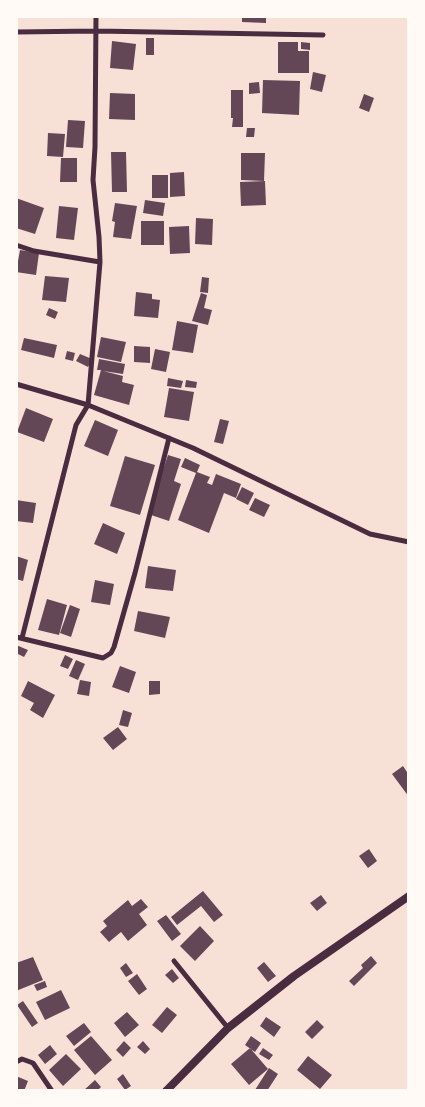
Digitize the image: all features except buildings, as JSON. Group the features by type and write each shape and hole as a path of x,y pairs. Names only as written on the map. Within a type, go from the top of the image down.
{"main road":[{"path":"166,1091 228,1028 294,976 409,896"}],"street":[{"path":"96,16 93,180 100,262 88,405 76,425 19,637 103,658 111,653 132,583 169,438"},
{"path":"16,32 97,31 323,36"},
{"path":"16,246 34,251 100,262"},
{"path":"16,384 88,405 169,438 370,534 409,542"},
{"path":"174,960 228,1028"},
{"path":"16,1062 22,1059 33,1063 52,1091"}]}
